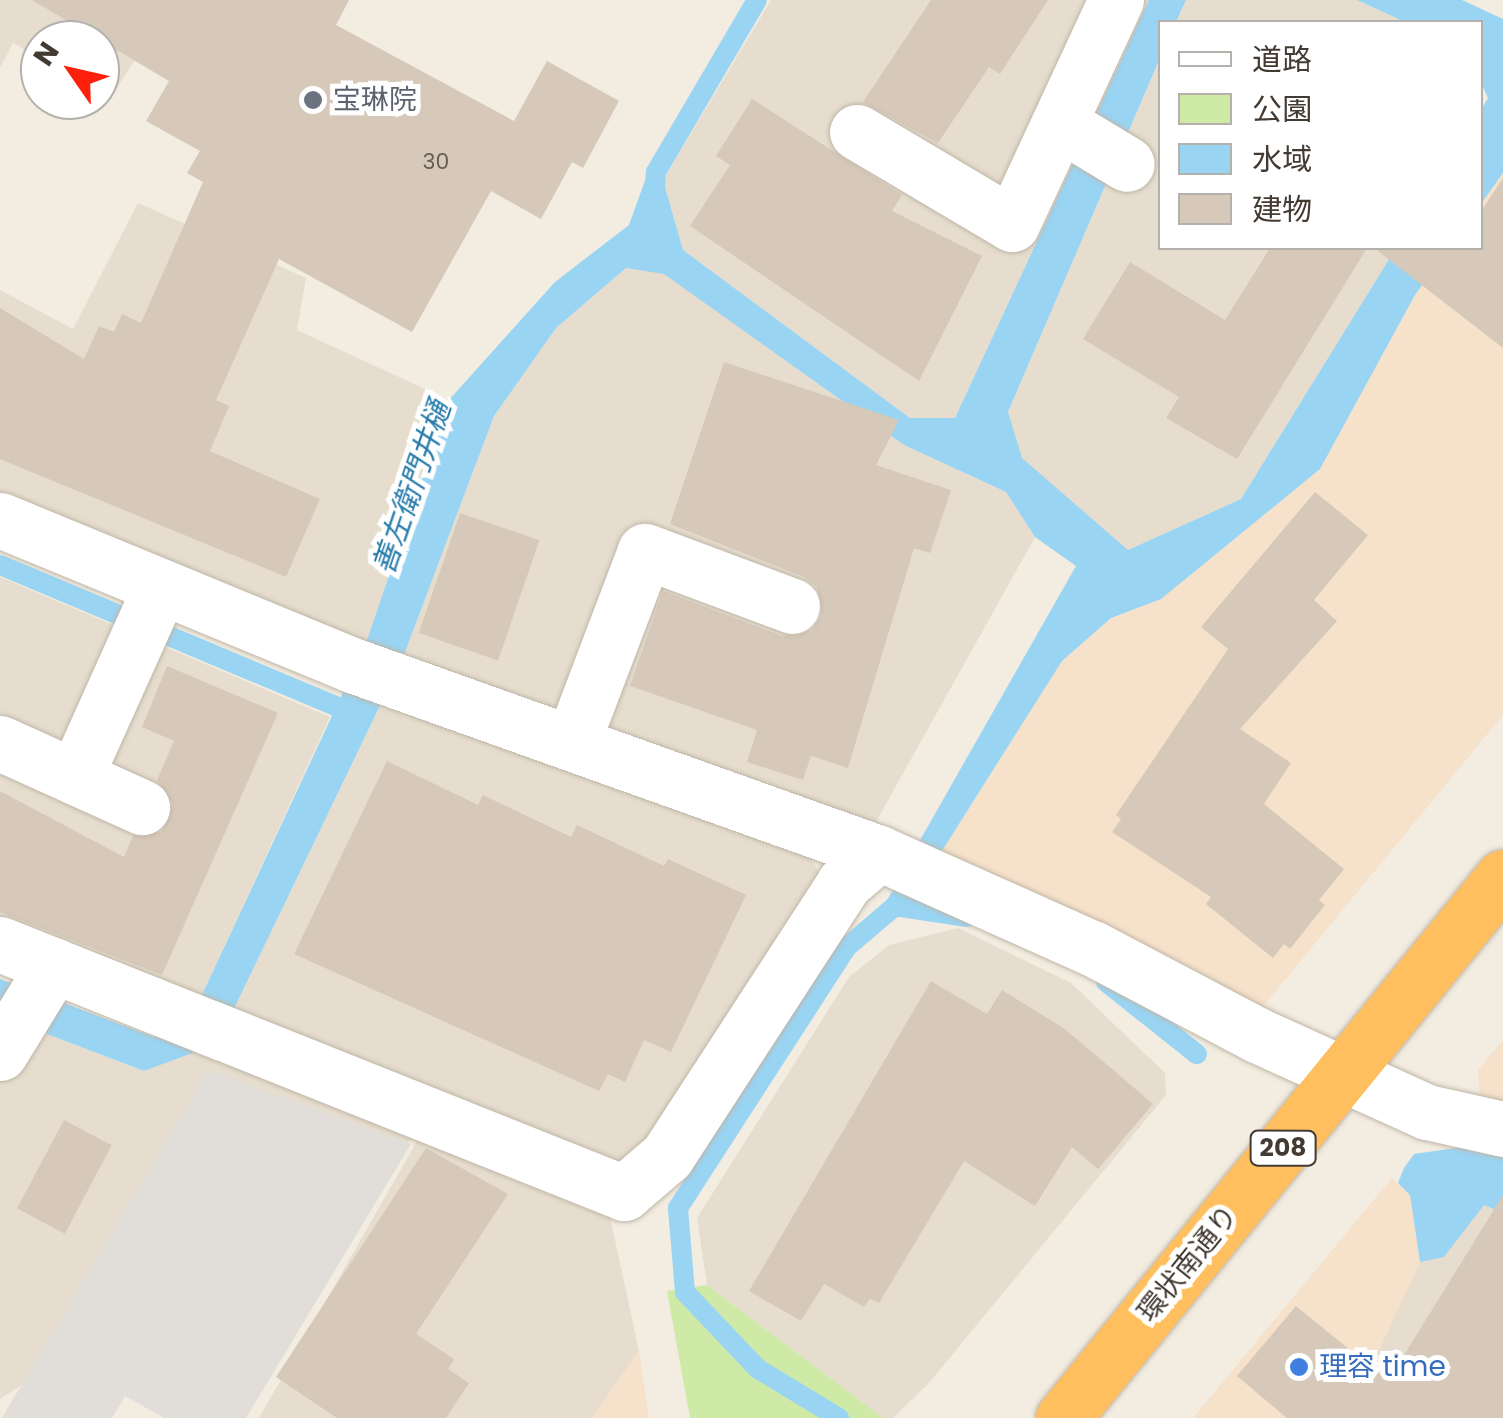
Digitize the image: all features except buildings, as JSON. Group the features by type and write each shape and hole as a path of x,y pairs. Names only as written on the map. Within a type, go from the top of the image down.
{"highway":[{"name":"環状南通り","path":"1063,1418 1503,877"}],"street":[{"path":"857,132 1012,224 1116,0"},
{"path":"1059,123 1128,164"},
{"path":"0,520 374,672 902,863 1427,1112 1503,1130"},
{"path":"572,744 645,550 792,606"},
{"path":"75,777 161,586"},
{"path":"0,743 142,807"},
{"path":"0,944 48,974 173,1012 624,1193 667,1156 844,883 902,863"},
{"path":"7,1041 48,974"}],"shaded area":[{"path":"0,0 172,0 120,83 120,20 20,20 20,47 13,43 0,68"},
{"path":"771,0 1149,0 955,418 910,418 683,250 663,180"},
{"path":"1186,0 1357,0 1401,20 1177,20"},
{"path":"1158,63 1158,250 1395,250 1241,499 1128,550 1021,458 1008,412"},
{"path":"1503,173 1503,715 1261,1009 940,854 1062,661 1111,618 1161,599 1320,469 1415,295 1448,250 1483,250 1483,201"},
{"path":"138,203 306,278 297,330 449,400 366,643 0,493 0,290 73,329"},
{"path":"626,268 664,273 904,445 1006,492 1035,537 872,829 402,659 494,416 556,328"},
{"path":"0,577 330,717 200,999 0,921"},
{"path":"382,702 807,851 826,885 607,1203 639,1351 592,1418 259,1418 421,1134 0,1399 0,1016 144,1071 217,1044"},
{"path":"958,928 1071,983 1165,1073 1166,1095 929,1383 893,1418 883,1418 707,1285 697,1218 849,977 889,945"},
{"path":"1503,1040 1503,1107 1480,1098 1478,1070"},
{"path":"208,1070 411,1144 246,1418 164,1418 125,1396 112,1418 2,1418"},
{"path":"1392,1178 1410,1195 1420,1262 1365,1379 1329,1418 1193,1418"},
{"path":"1472,1193 1503,1204 1503,1418 1329,1418 1365,1379 1420,1262"},
{"path":"639,1351 649,1418 592,1418"}],"green space":[{"path":"707,1285 883,1418 690,1418 667,1291"}],"water":[{"path":"1149,0 1186,0 1177,20 1158,20 1158,63 1008,412 1022,458 1128,550 1241,499 1395,250 1448,250 1415,295 1320,469 1161,599 1111,618 1062,661 940,854 919,842 1076,566 1035,537 1006,492 904,445 664,274 626,268 556,328 494,416 402,660 217,1044 144,1071 0,1016 0,979 154,1037 200,999 366,643 449,400 555,282 629,225 651,164 663,180 683,250 910,418 955,418"},
{"path":"1357,0 1462,0 1503,19 1503,173 1483,201 1483,107 1488,98 1483,87 1483,20 1401,20"},
{"path":"1483,1144 1503,1153 1503,1213 1484,1205 1444,1257 1420,1262 1410,1195 1398,1183 1404,1168 1414,1154"}],"waterway":[{"path":"655,195 656,172 757,0"},
{"path":"0,565 356,715"},
{"path":"839,1418 758,1369 685,1292 678,1208 847,947 895,906 916,873"},
{"path":"895,906 967,917"},
{"path":"1106,982 1197,1054"}],"place":[{"name":"宝琳院","path":"313,100"},
{"name":"理容 time","path":"1299,1367"}],"water label":[{"name":"善左衛門井樋","path":"412,488"}]}
